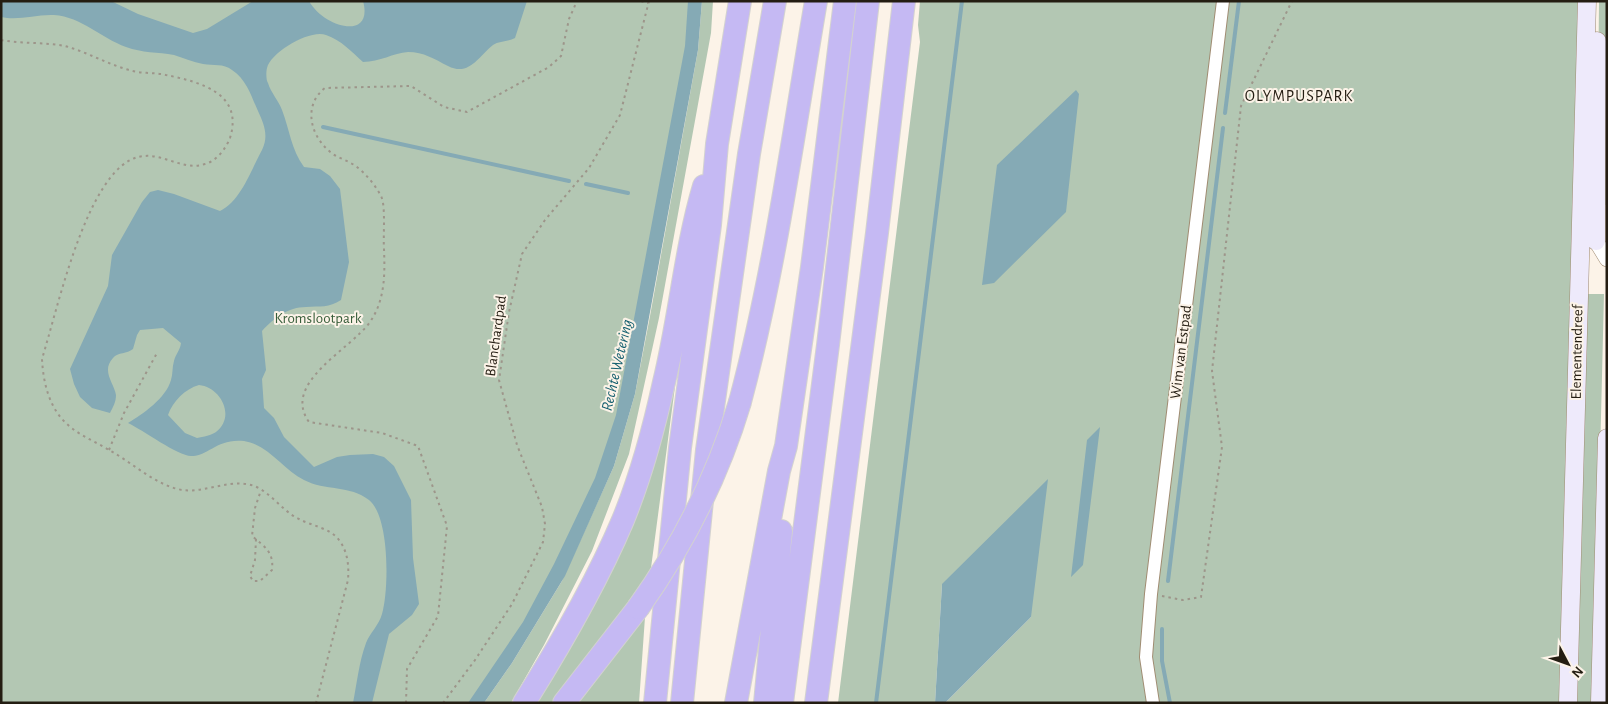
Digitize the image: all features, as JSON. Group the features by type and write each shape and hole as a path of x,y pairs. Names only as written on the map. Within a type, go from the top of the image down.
{"highway":[{"path":"655,703 680,448 710,226 717,144 740,1"},
{"path":"682,703 709,431 748,164 775,1"},
{"path":"564,703 638,608 688,530 717,466 740,402 757,334 769,272 816,1"},
{"path":"736,703 777,480 786,446 812,267 844,1"},
{"path":"782,703 828,345 868,1"},
{"path":"816,703 877,233 904,1"},
{"path":"524,703 592,588 624,519 646,453 665,381 693,222 717,144"},
{"path":"765,703 788,472 786,446"}],"main road":[{"name":"Elementendreef","path":"1568,703 1587,1"},
{"path":"1592,1 1596,13 1598,48 1602,240"},
{"path":"1600,703 1607,438"}],"street":[{"name":"Wim van Estpad","path":"1153,703 1146,657 1151,594 1224,1"},
{"path":"1579,253 1602,240 1607,259"}],"path":[{"path":"406,703 406,669 438,616 447,526 418,446 382,433 309,422 302,411 301,400 309,383 325,364 353,341 370,321 381,298 384,281 383,198 370,179 356,166 327,150 317,135 311,120 311,104 317,94 324,88 411,86 444,107 467,112 549,66 561,56 569,19 578,1"},
{"path":"641,1 648,2"},
{"path":"1151,594 1183,600 1201,597 1222,447 1212,370 1241,106 1292,1"},
{"name":"Blanchardpad","path":"443,703 475,660 512,604 540,552 546,532 542,507 517,445 499,380 509,312 522,254 544,220 589,168 620,116 648,2"},
{"path":"1,40 65,46 130,71 166,75 197,84 218,92 228,101 233,113 231,132 227,146 216,158 205,164 189,165 158,155 139,157 118,169 106,183 87,218 42,359 43,377 51,403 62,419 78,434 109,450 168,487 184,490 246,484 261,490 298,519 327,530 339,540 349,564 348,580 316,703"},
{"path":"109,450 124,413 157,353"},
{"path":"256,539 256,560 250,576 253,581 260,581 272,570 273,560 270,551 256,539 252,536 255,508 261,490"}],"green space":[{"name":"Kromslootpark","path":"1,1 694,1 617,441 572,552 478,703 1,703"},
{"path":"702,1 713,1 711,33 659,318 629,454 592,551 544,645 511,703 484,703 512,663 562,581 614,466 635,394 650,316 698,50"},
{"path":"920,1 1580,1 1562,703 945,703 1031,617 942,584 935,703 838,703 920,42 918,25"},
{"path":"1599,1 1607,1 1607,205 1597,205"},
{"path":"1584,294 1604,294 1594,703 1574,703"},
{"path":"676,379 651,568 625,612 556,703 534,703 596,602 636,512"},
{"path":"645,617 639,703 575,703"}],"water":[{"path":"1,1 111,1 138,14 193,33 207,29 253,1 309,1 325,18 346,26 355,26 361,22 364,14 363,1 527,1 515,38 493,45 473,64 462,69 455,69 429,56 414,52 363,62 337,40 319,34 311,35 292,43 276,55 267,68 267,82 281,107 293,147 304,167 320,169 330,176 340,189 349,262 341,300 328,305 299,307 287,311 262,331 266,370 262,379 264,408 274,418 284,437 314,467 337,457 350,455 373,454 384,457 394,466 411,500 413,558 419,604 412,615 389,634 372,703 353,703 364,650 368,639 381,618 386,588 384,537 376,509 369,500 354,492 320,486 304,480 296,476 268,452 253,443 244,441 227,442 203,453 191,456 178,452 128,423 159,399 171,380 173,363 181,343 163,328 140,330 133,349 113,358 108,372 116,395 110,413 92,408 80,397 70,369 108,286 112,255 142,202 150,192 158,190 174,194 220,211 240,193 262,150 265,140 264,125 248,89 237,74 225,66 203,64 174,55 132,49 74,20 64,17 47,15 14,18 1,17","holes":["199,385 214,391 223,404 225,419 222,426 216,432 197,438 185,433 168,415 173,405 184,393"]},
{"path":"688,1 702,1 698,50 635,394 614,466 565,576 512,663 484,703 468,703 523,622 554,564 595,478 616,415 685,46"},
{"path":"1076,90 1079,94 1066,212 994,283 982,285 997,165"},
{"path":"1100,427 1083,565 1071,577 1087,440"},
{"path":"1048,479 1031,617 945,703 935,703 942,584"}],"waterway":[{"path":"876,703 962,1"},
{"path":"1225,113 1239,1"},
{"path":"323,127 569,181"},
{"path":"1168,581 1223,128"},
{"path":"586,184 628,193"},
{"path":"1162,629 1162,661 1170,703"}],"district":[{"name":"OLYMPUSPARK","path":"1299,96"}],"water label":[{"name":"Rechte Wetering","path":"617,365"}]}
